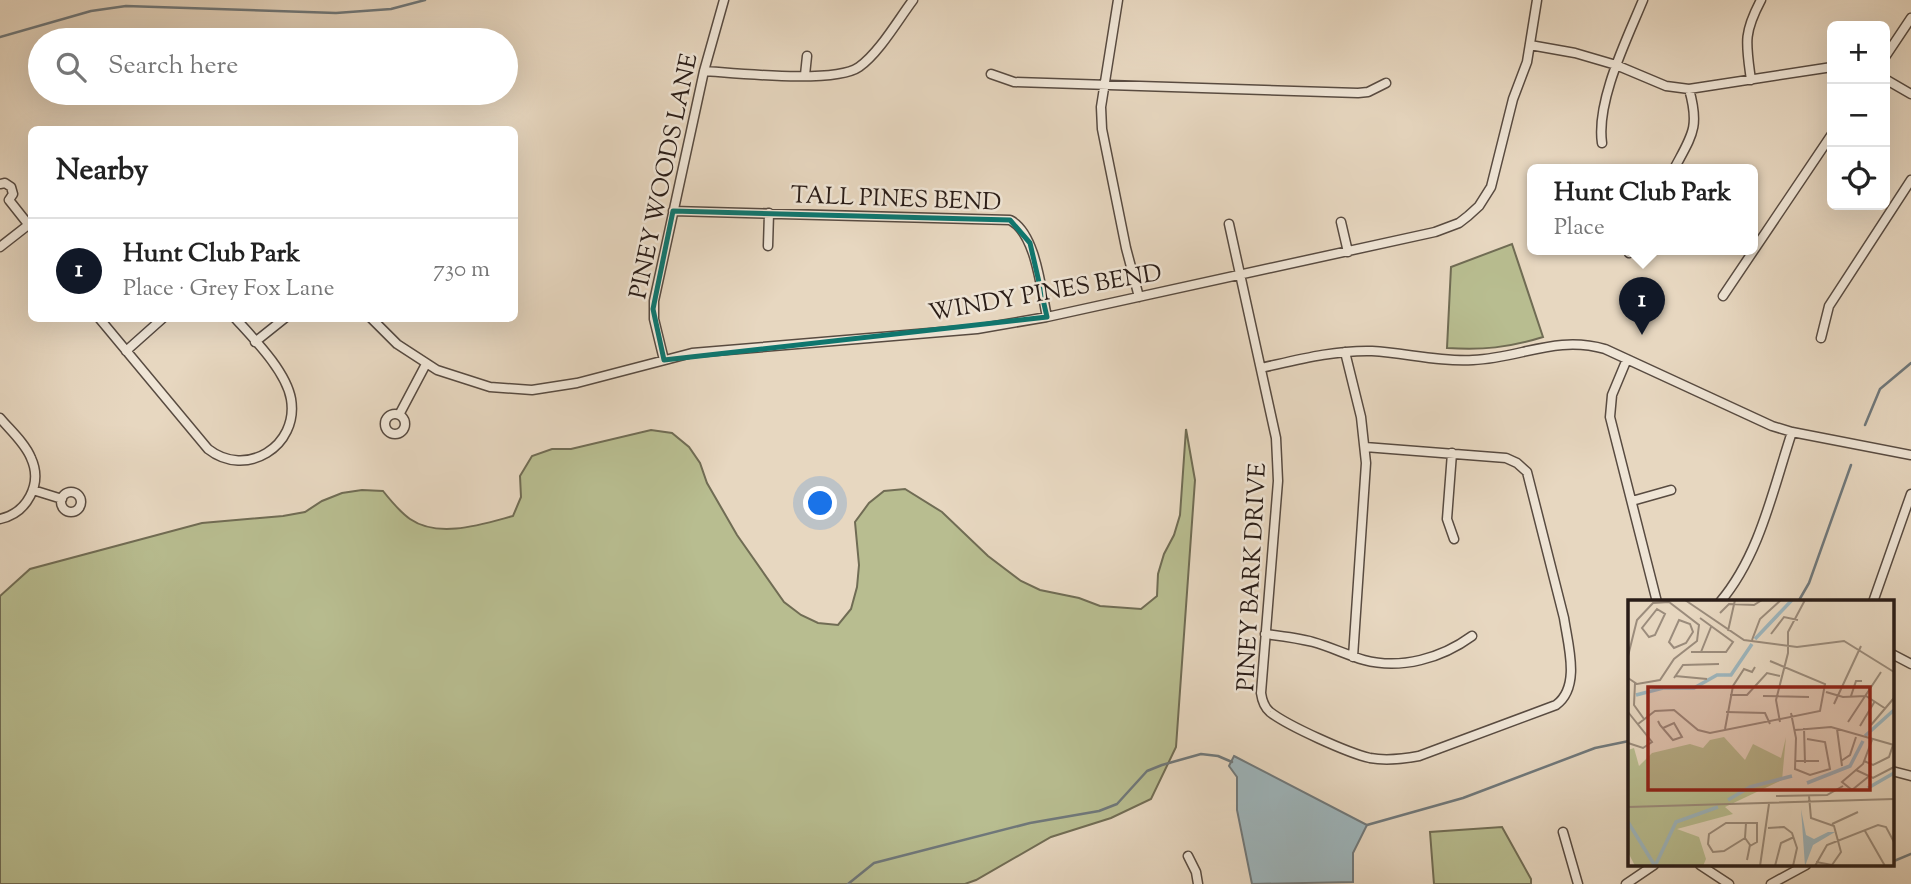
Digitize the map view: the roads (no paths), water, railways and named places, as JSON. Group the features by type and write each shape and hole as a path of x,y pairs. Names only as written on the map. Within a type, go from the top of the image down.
{"street":[{"name":"PINEY WOODS LANE","path":"664,360 653,309 704,71 724,0"},
{"path":"704,71 846,74 862,65 913,0"},
{"path":"1118,0 1101,107 1105,150 1139,297"},
{"name":"WINDY PINES BEND","path":"376,322 397,344 426,364 471,382 511,390 531,390 577,383 664,360 708,352 977,329 1047,317 1447,229 1459,223 1479,206 1495,176 1513,99 1524,71 1537,0"},
{"path":"1602,143 1603,113 1616,65 1643,0"},
{"path":"1751,80 1747,30 1761,0"},
{"path":"1890,50 1911,18"},
{"path":"1530,45 1575,53 1616,65 1666,86 1689,89 1827,68"},
{"path":"805,75 807,56"},
{"path":"991,74 1014,82 1358,93 1368,92 1386,83"},
{"path":"1890,82 1911,94"},
{"path":"1676,164 1694,127 1695,111 1689,89"},
{"path":"1758,244 1827,141"},
{"path":"1821,338 1829,306 1911,180"},
{"path":"0,184 5,183 11,187 13,194 5,200 28,221"},
{"name":"TALL PINES BEND","path":"673,211 1010,220 1021,228 1030,243 1047,317"},
{"path":"768,246 769,213"},
{"path":"1341,222 1348,251"},
{"name":"PINEY BARK DRIVE","path":"1228,224 1276,438 1278,470 1261,693 1266,707 1299,728 1366,757 1395,760 1419,756 1562,701 1570,684 1564,618 1529,478 1522,467 1511,460 1365,447"},
{"path":"0,247 28,225"},
{"path":"1723,296 1751,255"},
{"path":"102,322 215,455 229,460 247,460 281,448 290,421 291,400 284,380 238,322"},
{"path":"125,351 158,322"},
{"path":"256,342 280,322"},
{"path":"1261,368 1345,352 1382,352 1467,361 1516,355 1556,344 1578,344 1605,349 1772,426 1911,455"},
{"path":"1345,352 1361,416 1366,463 1353,657"},
{"path":"1627,359 1612,395 1610,417 1657,600"},
{"path":"399,415 426,364"},
{"path":"0,418 31,458 35,476 33,490 25,505 18,512 0,519"},
{"path":"1722,600 1735,585 1751,554 1792,432"},
{"path":"1452,453 1447,519 1454,539"},
{"path":"33,490 62,499"},
{"path":"1632,500 1671,490"},
{"path":"1874,600 1911,494"},
{"path":"1265,634 1311,642 1378,663 1412,662 1441,654 1472,636"},
{"path":"1894,655 1911,664"},
{"path":"1894,772 1911,776"},
{"path":"1563,832 1578,884"},
{"path":"1188,856 1196,872 1198,884"},
{"path":"1626,884 1653,866"},
{"path":"1702,866 1729,884"},
{"path":"1771,884 1800,866"}],"water":[{"path":"1234,756 1367,825 1353,853 1353,882 1252,884 1237,810 1237,777 1229,766"}],"waterway":[{"path":"32,28 91,11 126,6 336,13 391,9 425,0"},
{"path":"0,37 28,29"},
{"path":"1865,425 1880,389 1911,363"},
{"path":"1799,600 1809,583 1851,465"},
{"path":"1367,825 1463,798 1595,748 1628,741"},
{"path":"848,884 874,863 1030,823 1099,811 1117,804 1147,771 1162,765 1201,754 1218,756 1232,762"},
{"path":"1894,866 1894,861 1911,854"}],"place":[{"name":"Hunt Club Park","path":"1642,335"}]}
